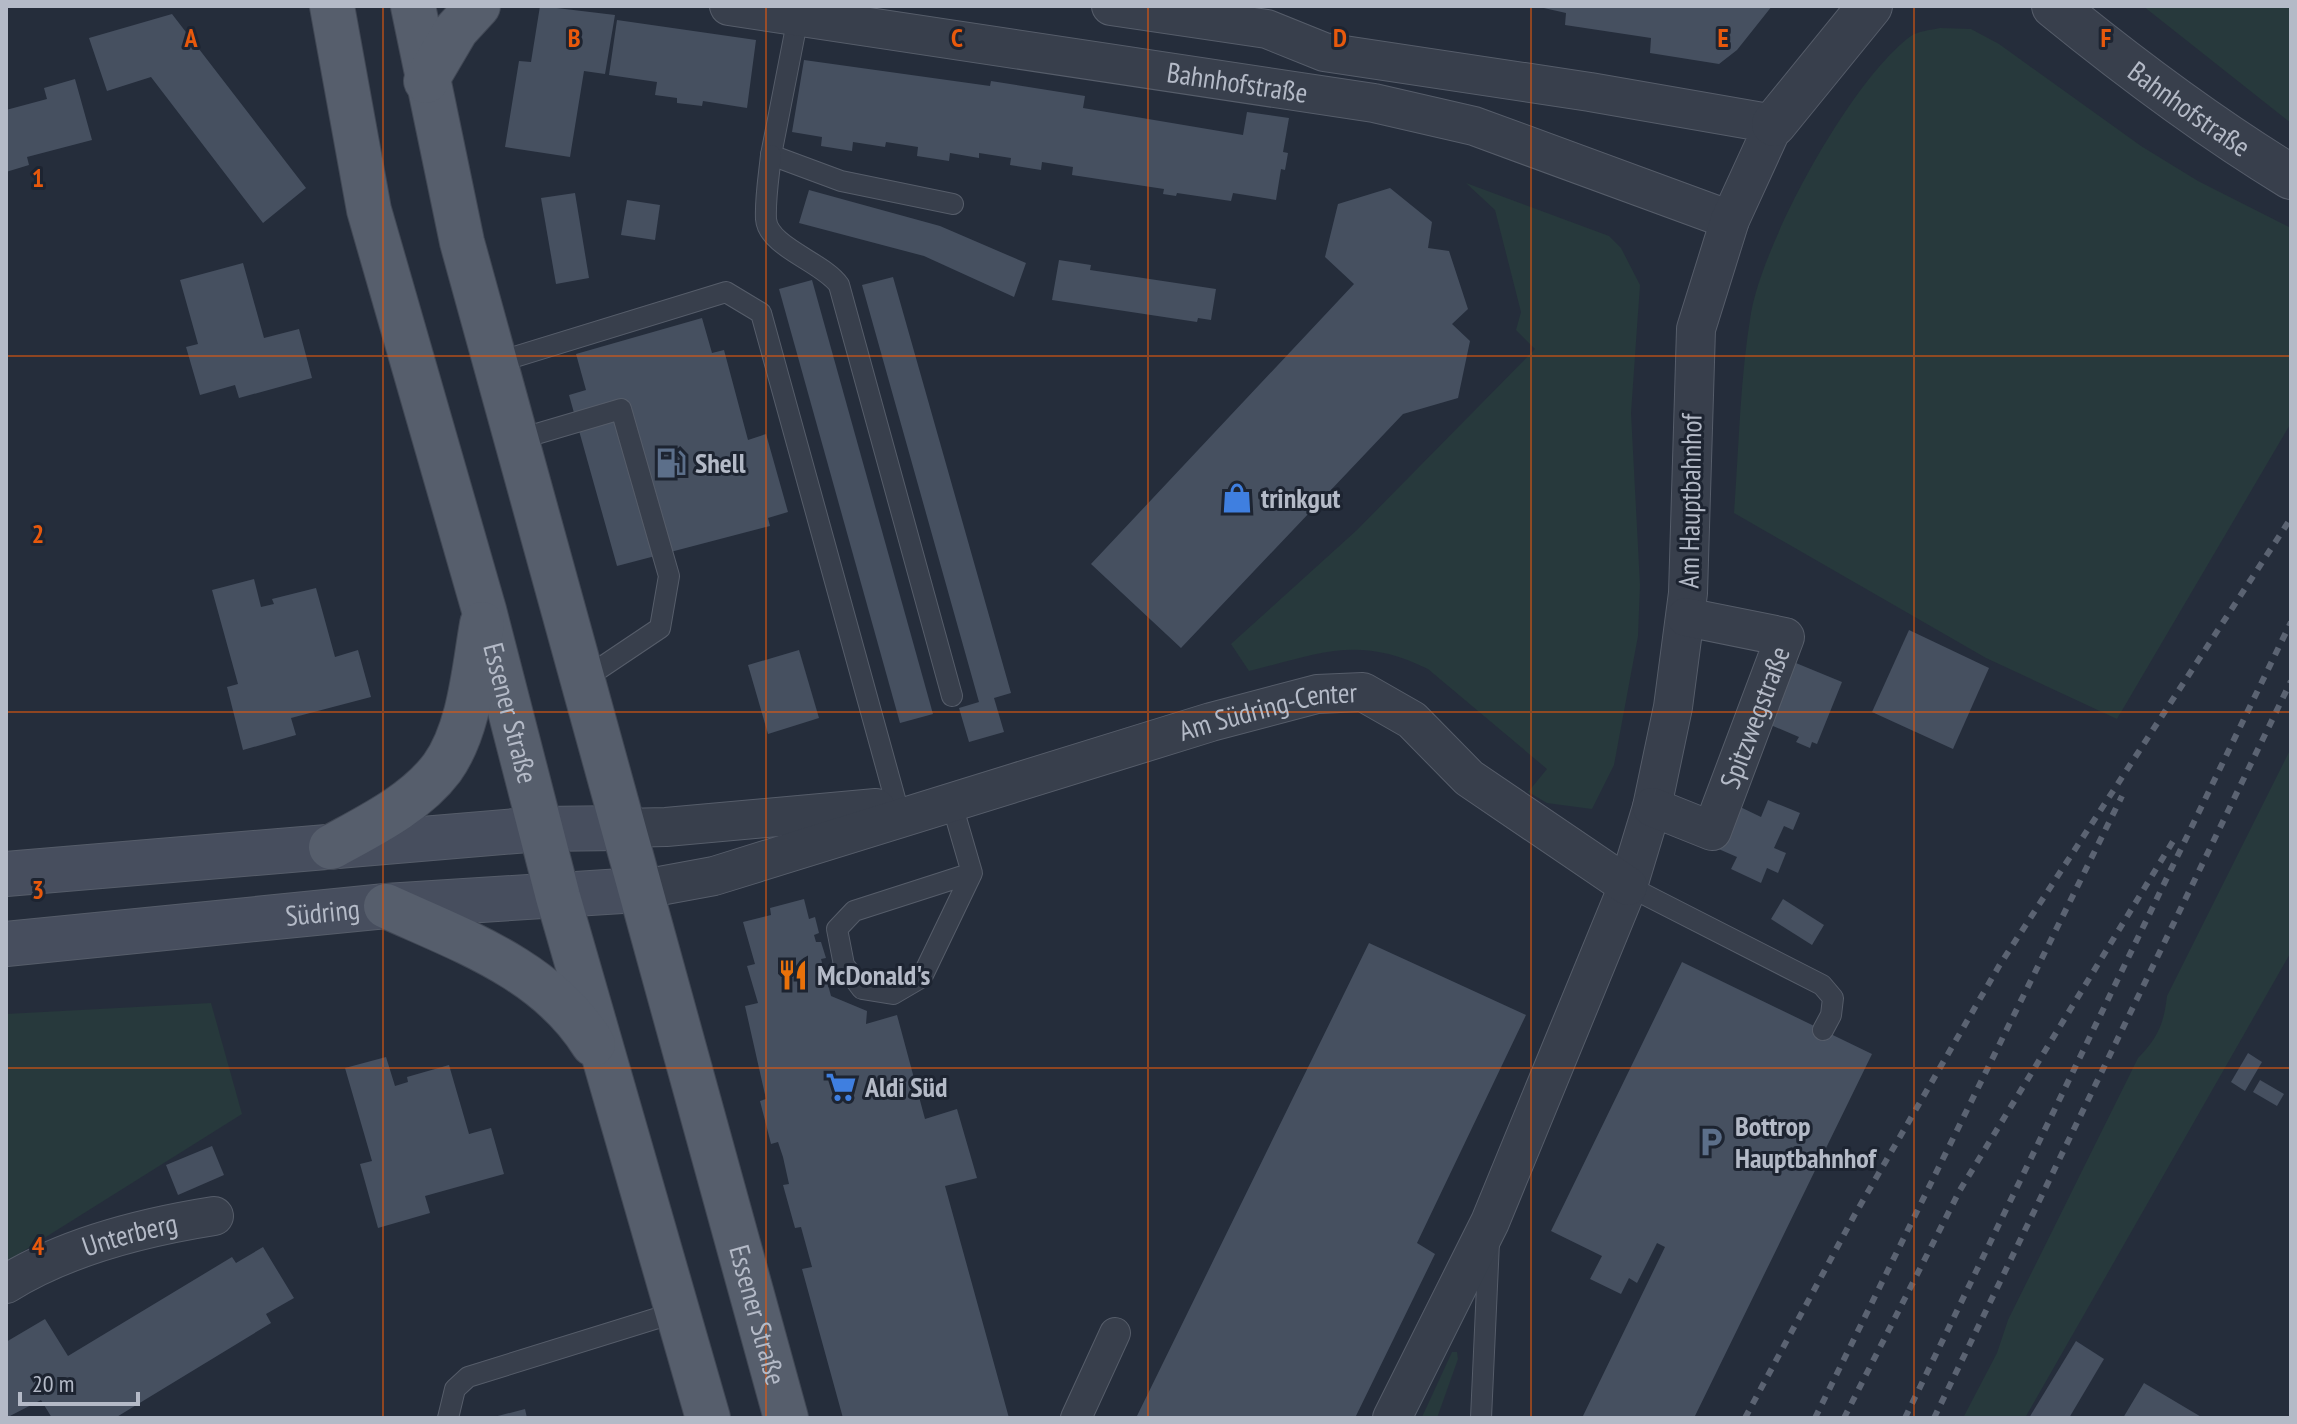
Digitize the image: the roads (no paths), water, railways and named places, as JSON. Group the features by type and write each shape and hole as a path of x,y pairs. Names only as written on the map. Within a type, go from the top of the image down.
{"main road":[{"name":"Essener Straße","path":"332,6 369,210 484,610 558,897 708,1418"},
{"name":"Essener Straße","path":"413,6 426,81 462,242 638,890 786,1418"},
{"path":"426,81 456,30 478,6"},
{"path":"331,847 415,795 443,767 462,722 484,610"},
{"path":"6,874 540,829 621,828"},
{"name":"Südring","path":"6,944 386,906 638,890"},
{"path":"386,906 469,943 537,981 577,1019 607,1067"}],"street":[{"name":"Bahnhofstraße","path":"729,6 1374,103 1474,126 1730,220"},
{"name":"Bahnhofstraße","path":"1111,6 1267,29 1324,52 1590,92 1774,124"},
{"path":"1774,124 1870,6"},
{"name":"Bahnhofstraße","path":"2054,6 2139,74 2236,144 2291,177"},
{"name":"Am Hauptbahnhof","path":"1392,1418 1490,1222 1628,886 1652,807 1686,617 1696,329 1730,220 1774,124"},
{"name":"Spitzwegstraße","path":"1652,807 1712,831 1785,637 1686,617"},
{"name":"Am Südring-Center","path":"638,890 714,876 951,801 1317,694 1363,692 1412,720 1469,778 1628,886"},
{"name":"Am Südring-Center","path":"621,828 666,827 951,801"},
{"name":"Unterberg","path":"6,1284 27,1271 148,1226 214,1216"},
{"path":"1076,1418 1115,1333"}],"lane":[{"path":"798,17 771,155 766,221 779,241 831,274 839,285 952,696"},
{"path":"771,155 841,181 953,204"},
{"path":"495,363 726,292 761,313 897,806"},
{"path":"516,440 621,409 669,576 660,628 581,681"},
{"path":"951,801 972,873 922,977 893,994 862,989 844,965 837,929 854,911 972,873"},
{"path":"1628,886 1822,985 1833,998 1831,1015 1823,1030"},
{"name":"Am Hauptbahnhof","path":"1481,1418 1490,1222"},
{"path":"447,1417 455,1389 468,1377 677,1312"}],"railway":[{"path":"1745,1418 1854,1216 1999,966 2291,518"},
{"path":"1905,1418 2291,622"},
{"path":"1934,1418 2291,681"},
{"path":"1815,1418 2122,796"},
{"path":"1844,1418 1960,1190 2175,838"}],"place":[{"name":"Shell","path":"671,463"},
{"name":"trinkgut","path":"1237,498"},
{"name":"McDonald's","path":"793,975"},
{"name":"Aldi Süd","path":"841,1087"},
{"name":"Bottrop Hauptbahnhof","path":"1711,1142"}]}
